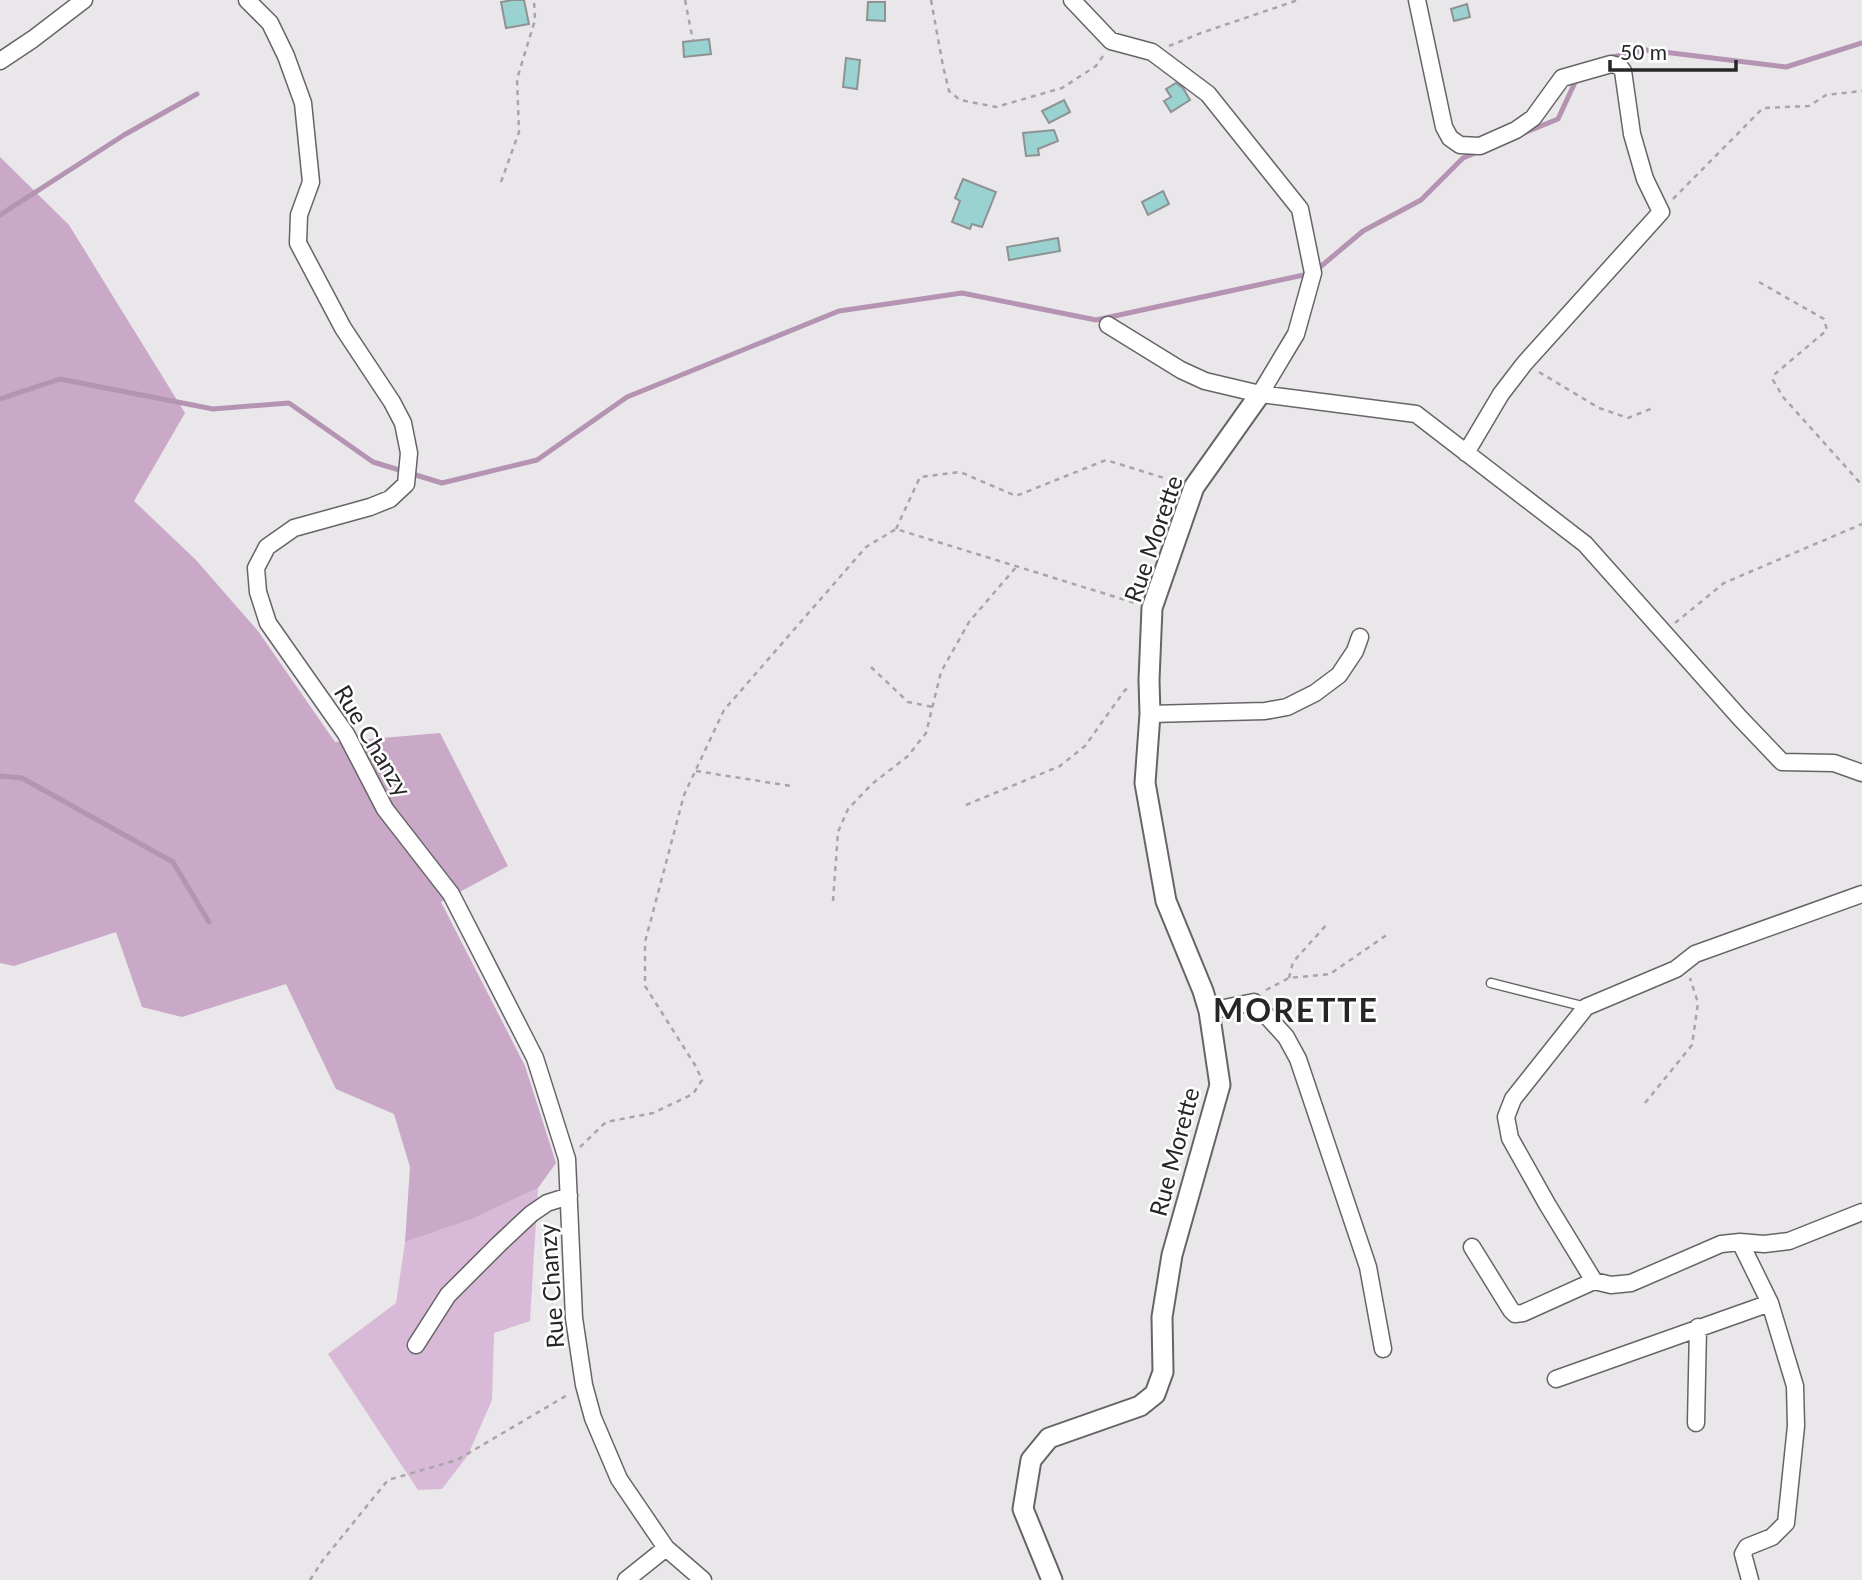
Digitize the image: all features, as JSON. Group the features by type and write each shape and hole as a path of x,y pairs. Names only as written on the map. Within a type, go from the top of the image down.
{"street":[{"path":"0,61 85,0"},
{"name":"Rue Chanzy","path":"247,0 270,23 286,56 303,103 311,183 299,215 298,243 343,328 393,402 403,423 409,453 406,484 390,499 294,528 267,547 256,568 258,592 268,623 346,734 385,809 452,896 535,1058 567,1159 574,1318 584,1385 593,1419 619,1479 666,1548 703,1580"},
{"path":"1072,0 1111,41 1153,52 1208,94 1300,209 1313,273 1296,334 1260,394"},
{"path":"1417,0 1444,127 1450,138 1460,145 1480,146 1516,130 1533,118 1562,78 1612,64 1619,66 1623,71 1632,134 1646,179 1661,212 1524,364 1501,394 1466,453"},
{"path":"1108,325 1181,370 1205,381 1260,394 1416,414 1585,544 1782,762 1833,763 1862,773"},
{"name":"Rue Morette","path":"1052,1580 1023,1509 1031,1461 1049,1438 1140,1406 1155,1394 1163,1372 1162,1317 1172,1255 1220,1085 1209,1011 1166,901 1144,783 1150,714 1152,608 1194,487 1260,394"},
{"path":"1150,714 1265,711 1287,707 1315,693 1339,675 1355,651 1360,637"},
{"path":"1594,1281 1510,1138 1506,1117 1513,1099 1586,1007 1676,969 1695,954 1862,894"},
{"path":"1209,1011 1254,1002 1286,1037 1298,1059 1368,1268 1383,1349"},
{"path":"416,1345 448,1295 499,1244 547,1203 569,1196"},
{"path":"1472,1247 1515,1314 1594,1281 1611,1285 1631,1283 1721,1244 1789,1241 1862,1212"},
{"path":"1740,1242 1770,1303 1794,1386 1796,1437 1786,1523 1772,1537 1747,1547 1743,1554 1750,1580"},
{"path":"1556,1379 1770,1303"},
{"path":"1696,1423 1698,1327"},
{"path":"626,1580 666,1548"}],"lane":[{"path":"1491,983 1586,1007"}],"path":[{"path":"501,182 519,132 517,79 535,20 534,0"},
{"path":"685,0 693,41"},
{"path":"931,0 949,91 960,100 996,107 1062,88 1096,66 1111,41"},
{"path":"1153,52 1298,0"},
{"path":"1661,212 1763,108 1809,106 1826,95 1862,91"},
{"path":"1759,282 1824,319 1827,330 1775,374 1773,380 1783,397 1862,485"},
{"path":"1524,364 1599,408 1629,418 1653,408"},
{"path":"567,1159 606,1122 653,1113 693,1094 702,1080 645,986 645,942 684,795 724,710 866,547 896,529 920,477 960,472 1016,496 1106,460 1194,487"},
{"path":"1664,632 1724,583 1862,524"},
{"path":"896,529 1152,608"},
{"path":"834,901 838,832 848,809 872,784 908,756 926,733 941,672 969,622 1017,566"},
{"path":"871,667 908,702 933,707"},
{"path":"966,806 1060,766 1085,746 1125,690 1149,680"},
{"path":"696,771 790,786"},
{"path":"1289,978 1293,962 1328,923"},
{"path":"1254,1002 1268,988 1289,978 1330,974 1388,934"},
{"path":"1645,1103 1692,1045 1698,1003 1690,978 1695,954"},
{"path":"310,1580 388,1480 457,1460 584,1385"}],"shaded area":[{"path":"0,157 69,225 185,413 134,501 196,560 258,631 335,742 440,733 508,866 441,902 525,1066 556,1163 538,1188 472,1219 405,1242 410,1167 394,1114 336,1089 286,984 182,1017 142,1007 116,932 14,966 0,963"},
{"path":"538,1188 530,1321 494,1333 492,1400 468,1455 442,1489 418,1490 328,1354 396,1303 405,1242 472,1219"}],"building":[{"path":"524,0 529,24 506,28 501,2"},
{"path":"868,2 885,2 885,21 867,20"},
{"path":"1467,4 1470,17 1454,21 1451,9"},
{"path":"709,39 711,54 684,57 683,42"},
{"path":"846,58 860,60 857,89 843,87"},
{"path":"1176,83 1183,88 1190,100 1171,112 1164,101 1171,97 1166,89"},
{"path":"1064,100 1070,112 1049,123 1042,111"},
{"path":"1054,130 1058,141 1038,149 1039,155 1026,156 1023,133"},
{"path":"963,179 996,192 982,227 972,224 970,229 952,222 960,201 955,198"},
{"path":"1163,191 1169,204 1148,215 1142,202"},
{"path":"1058,238 1060,251 1009,260 1007,247"}],"waterway":[{"path":"1608,58 1647,50 1786,67 1862,43"},
{"path":"1524,133 1558,119 1577,78"},
{"path":"0,215 124,135 197,94"},
{"path":"0,399 60,379 213,409 289,403 373,462 442,483 537,460 627,397 839,311 962,293 1096,320 1313,273 1363,231 1421,200 1463,158 1480,151"},
{"path":"0,776 22,778 173,862 209,922"}],"district":[{"name":"MORETTE","path":"1296,1011"}]}
